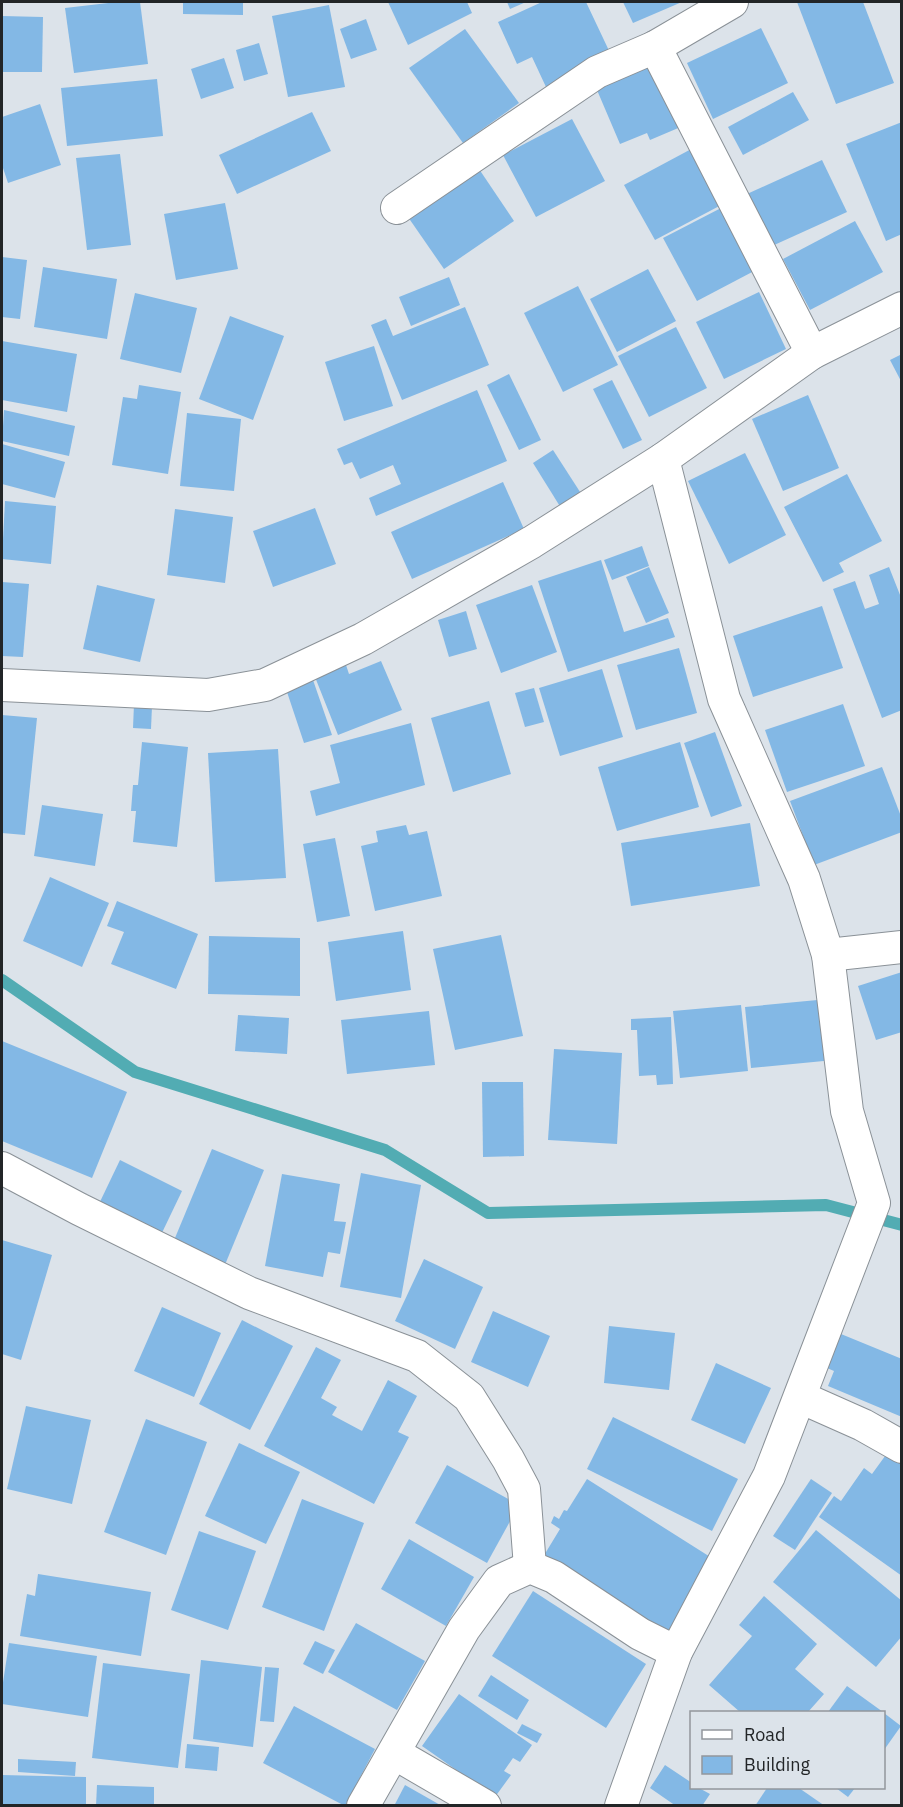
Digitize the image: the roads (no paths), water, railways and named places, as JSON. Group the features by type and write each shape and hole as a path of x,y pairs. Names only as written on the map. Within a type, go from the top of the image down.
{"street":[{"path":"397,208 597,72 656,47 732,2"},
{"path":"656,47 812,352"},
{"path":"2,685 208,695 265,685 383,628 532,542 663,459 812,352 902,308"},
{"path":"621,1806 676,1652 769,1476 870,1214 847,1111 828,956 804,879 724,699 663,459"},
{"path":"828,956 902,947"},
{"path":"2,1168 79,1209 249,1293 417,1356 469,1397 508,1459 524,1490 530,1567"},
{"path":"800,1397 863,1425 902,1447"},
{"path":"363,1806 464,1629 499,1581 530,1567 554,1577 639,1634 676,1652"},
{"path":"394,1753 485,1806"}],"waterway":[{"path":"2,980 135,1072 385,1150 488,1213 826,1205 902,1225"}]}
